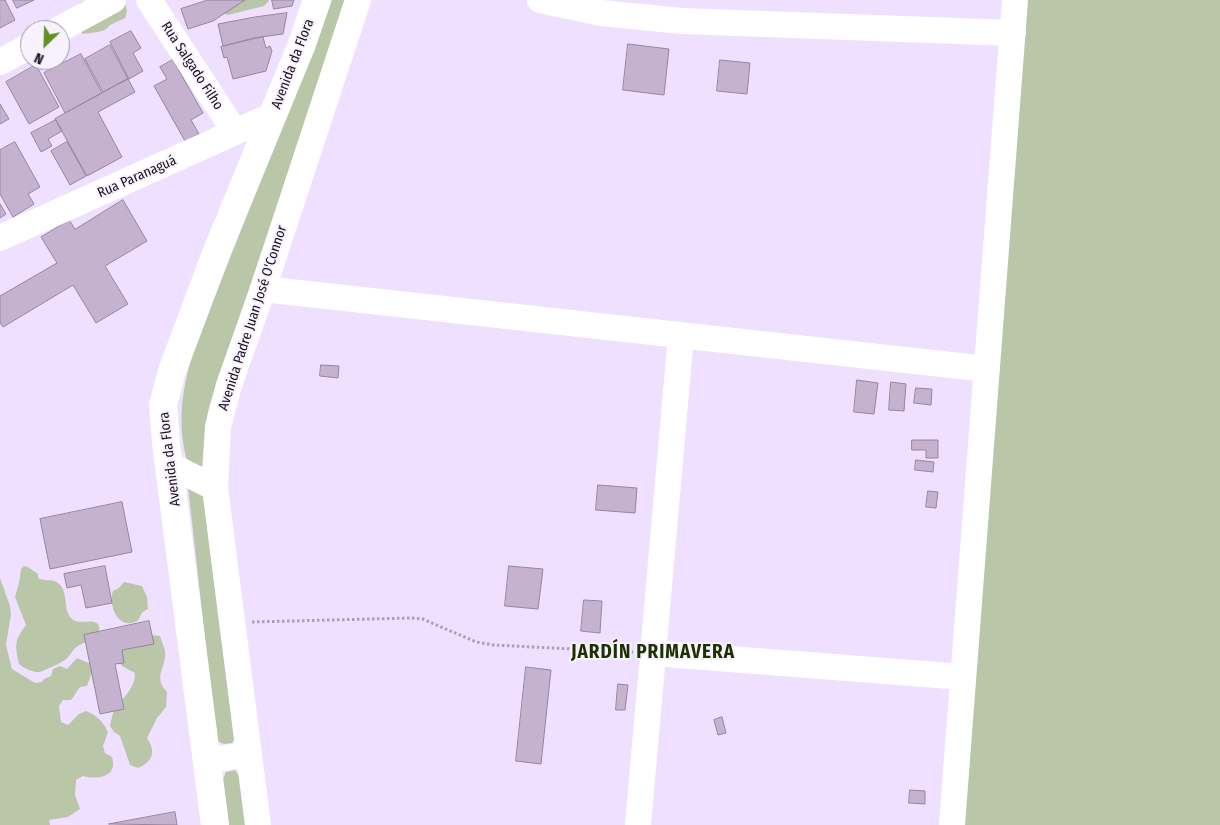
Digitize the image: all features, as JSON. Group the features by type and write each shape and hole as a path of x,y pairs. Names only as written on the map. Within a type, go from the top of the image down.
{"main road":[{"name":"Avenida da Flora","path":"215,825 166,443 163,405 172,371 214,260 302,44 317,0"}],"street":[{"path":"70,24 114,0"},
{"name":"Rua Salgado Filho","path":"149,0 235,132"},
{"name":"Avenida Padre Juan José O'Connor","path":"258,825 215,488 218,427 226,393 263,289 358,0"},
{"path":"540,0 601,13 682,21 1013,33"},
{"path":"952,825 1016,0"},
{"path":"0,62 20,51"},
{"name":"Rua Paranaguá","path":"0,238 273,115"},
{"path":"263,289 987,369"},
{"path":"638,825 680,335"},
{"path":"170,465 215,488"},
{"path":"653,653 963,677"},
{"path":"207,761 249,754"}],"path":[{"path":"231,622 411,618 424,619 476,642 494,645 653,653"}],"green space":[{"path":"88,0 125,3 127,11 125,18 110,25 105,30 83,34 77,28 76,7 81,2"},
{"path":"236,0 269,1 264,6 228,15 221,12"},
{"path":"332,0 347,0 209,407 205,428 202,467 188,465 181,420 186,379 194,349"},
{"path":"1024,0 1220,0 1220,825 959,825"},
{"path":"188,486 205,498 235,738 232,743 221,743 216,738"},
{"path":"24,566 38,574 38,578 54,581 62,587 67,610 72,619 79,622 95,622 99,627 98,634 81,644 65,660 40,672 26,669 19,664 17,652 17,639 26,625 15,597 21,569"},
{"path":"0,578 10,606 11,614 6,645 12,669 35,683 42,682 51,676 53,669 60,666 67,669 77,658 91,664 92,672 87,686 80,687 71,700 63,700 59,706 61,722 68,725 79,714 86,711 99,719 108,732 103,746 105,753 112,757 112,769 105,776 95,778 83,776 76,780 75,795 80,809 68,817 49,820 50,825 0,825"},
{"path":"124,582 142,586 147,597 148,609 135,622 123,622 115,614 113,608 113,591"},
{"path":"152,635 160,636 165,651 160,676 167,692 166,707 157,718 147,738 152,747 152,756 147,763 138,768 130,765 120,736 110,726 114,711 133,684 135,673 122,666 117,659 127,646"},
{"path":"235,770 239,776 246,825 229,825 223,779 226,772"}],"building":[{"path":"0,0 5,0 15,20 0,28"},
{"path":"13,0 34,0 17,8"},
{"path":"208,0 245,0 213,21 188,29 181,9"},
{"path":"272,0 294,0 292,6 274,9"},
{"path":"287,13 283,34 254,38 223,46 218,24"},
{"path":"131,31 141,48 133,53 143,71 129,79 110,42"},
{"path":"263,37 266,48 270,46 272,51 266,71 233,79 227,57 224,58 221,47"},
{"path":"628,44 669,49 664,95 623,90"},
{"path":"110,45 128,79 103,92 85,59"},
{"path":"81,54 102,93 65,113 44,73 50,70 70,70 70,60"},
{"path":"173,60 203,113 191,120 199,134 185,141 154,86 167,79 160,67"},
{"path":"720,60 750,63 747,94 717,91"},
{"path":"27,70 39,70 59,107 29,124 6,82"},
{"path":"128,79 135,92 98,112 122,157 87,176 55,119"},
{"path":"0,104 9,119 0,124"},
{"path":"56,120 62,131 48,139 52,146 41,152 31,133"},
{"path":"15,142 40,187 28,194 34,204 13,217 0,194 0,150"},
{"path":"67,142 86,176 70,185 51,151"},
{"path":"123,200 147,241 105,266 128,304 96,323 73,285 3,327 0,323 0,296 57,263 41,237 69,220 75,229"},
{"path":"0,204 6,214 0,218"},
{"path":"321,365 339,366 338,378 320,376"},
{"path":"857,380 878,383 874,414 854,412"},
{"path":"891,382 906,384 904,411 889,410"},
{"path":"916,388 932,389 931,405 914,403"},
{"path":"912,440 938,440 938,458 926,458 926,450 912,450"},
{"path":"916,460 934,462 933,472 915,470"},
{"path":"598,485 637,488 635,513 596,510"},
{"path":"928,491 938,492 936,508 926,507"},
{"path":"122,502 132,552 50,569 40,519"},
{"path":"105,566 112,603 86,608 81,585 67,588 64,574"},
{"path":"509,566 543,569 538,609 505,606"},
{"path":"584,600 602,601 600,633 581,631"},
{"path":"149,621 154,644 122,650 124,663 115,664 124,709 100,714 84,635"},
{"path":"526,667 551,670 541,764 516,761"},
{"path":"618,684 628,685 625,710 616,710"},
{"path":"722,717 726,733 718,735 714,720"},
{"path":"910,790 925,791 925,804 909,803"},
{"path":"175,812 177,825 109,824"}],"district":[{"name":"JARDÍN PRIMAVERA","path":"653,653"}]}
